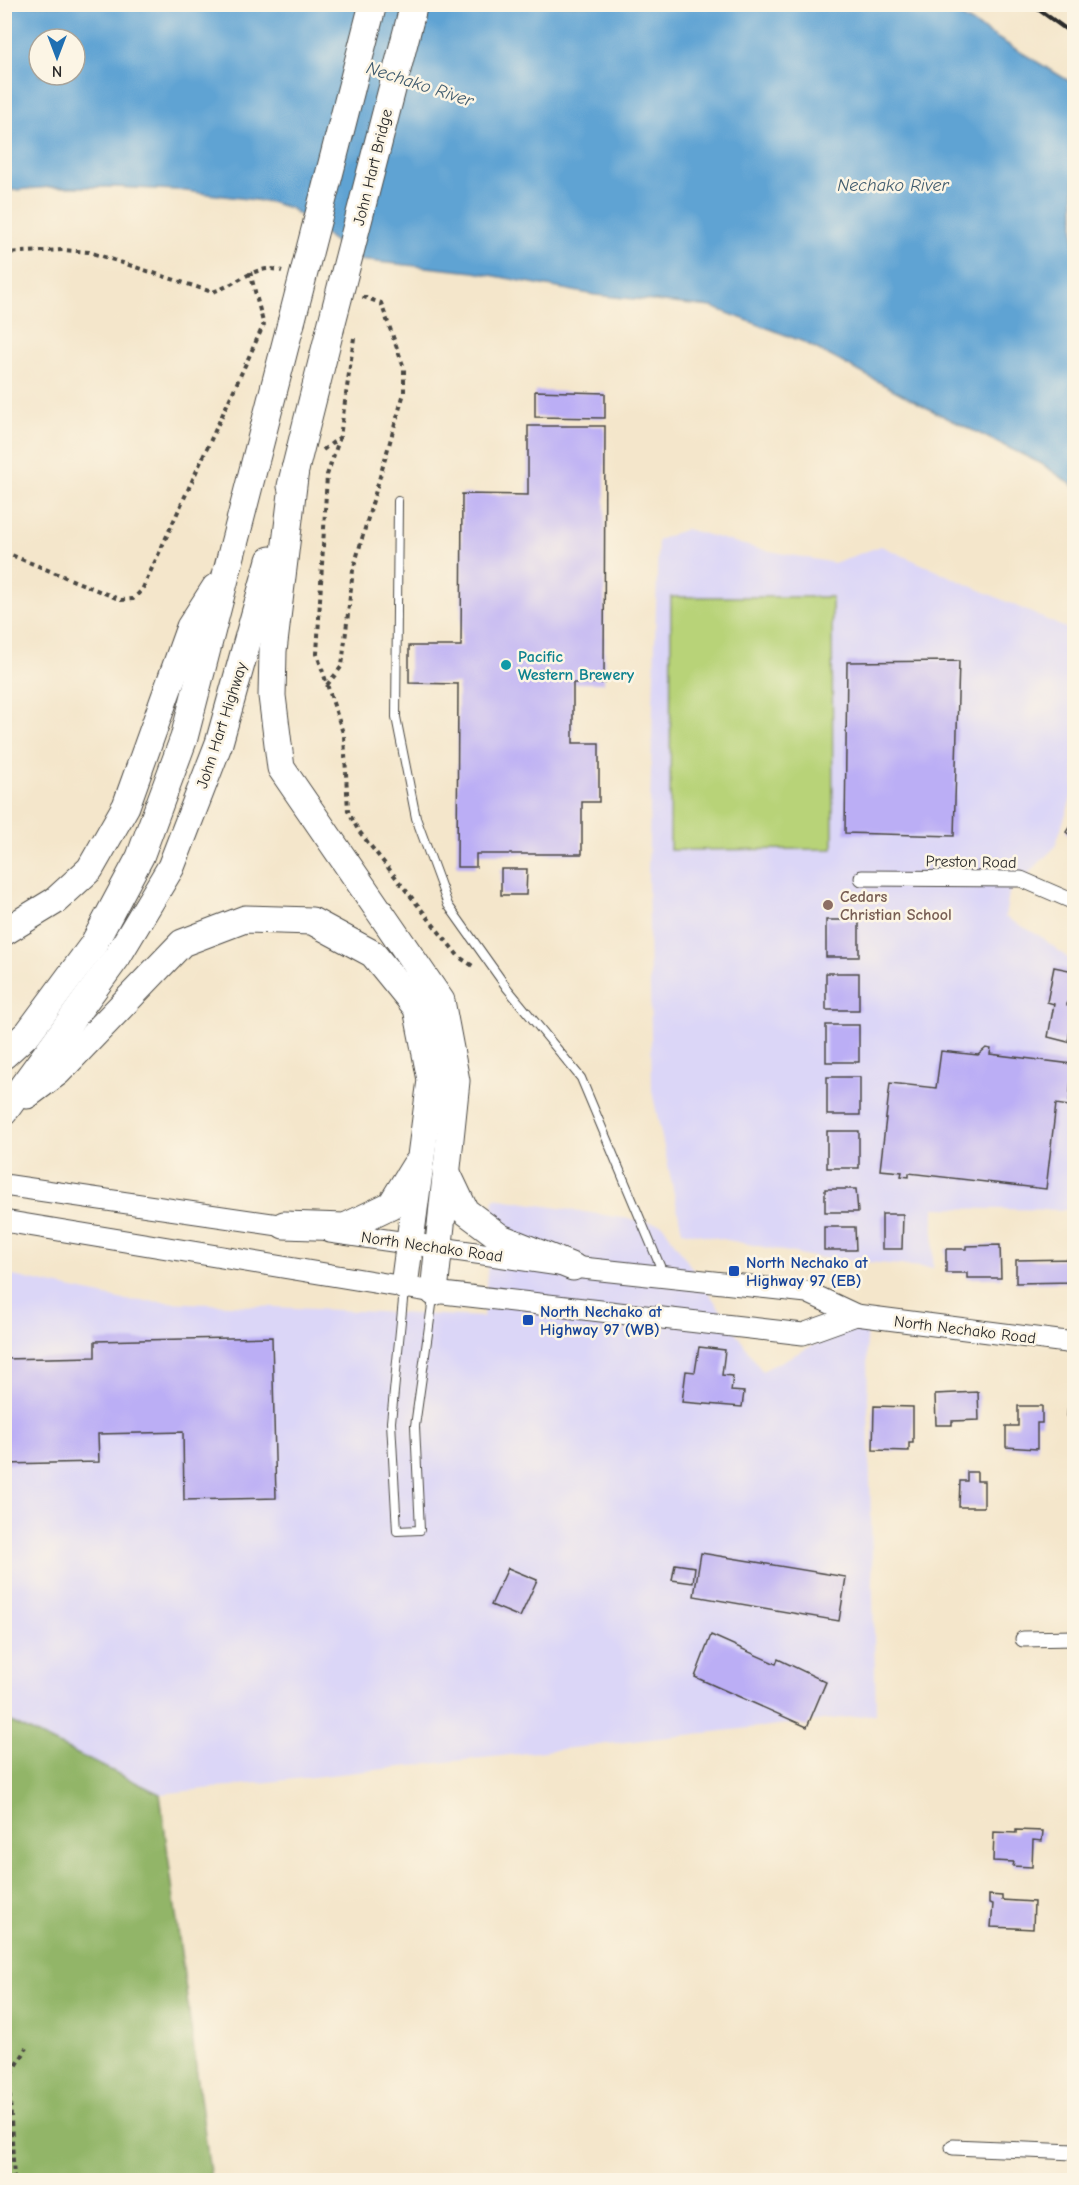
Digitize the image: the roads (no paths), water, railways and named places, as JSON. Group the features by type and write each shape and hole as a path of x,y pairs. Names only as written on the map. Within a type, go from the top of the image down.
{"highway":[{"name":"John Hart Highway","path":"4,1055 28,1033 93,945 140,857 184,738 373,4"},
{"name":"John Hart Bridge","path":"342,332 414,4"},
{"name":"John Hart Highway","path":"5,1111 117,957 171,867 219,742 295,469 342,332"},
{"path":"295,469 273,651 272,696 281,768 441,1001 456,1081 434,1292"},
{"path":"4,932 55,901 90,869 126,806 190,627 229,567"},
{"path":"5,1111 58,1072 182,943 245,919 312,921 373,954 417,1008 431,1080 404,1286"},
{"path":"284,1226 345,1227 392,1205 419,1160"},
{"path":"446,1170 465,1211 501,1238 573,1267"}],"main road":[{"name":"North Nechako Road","path":"4,1185 284,1226 440,1246 573,1267 807,1292 856,1315 1074,1343"},
{"name":"North Nechako Road","path":"4,1221 434,1292 802,1334 856,1315"}],"street":[{"name":"Preston Road","path":"862,878 1021,879 1074,902"},
{"path":"1023,1639 1074,1638"},
{"path":"953,2147 1074,2152"}],"lane":[{"path":"398,501 396,717 416,818 448,905 507,988 581,1078 665,1277"},
{"path":"404,1286 391,1422 397,1531 420,1530 415,1426 434,1292"}],"water":[{"name":"Nechako River","path":"5,5 942,5 1074,84 1074,486 1042,464 939,414 804,342 712,307 595,295 474,272 359,260 290,208 270,202 178,190 51,187 5,191"}],"railway":[{"path":"1031,4 1074,35"}],"place":[{"name":"Pacific Western Brewery","path":"506,665"},
{"name":"Cedars Christian School","path":"828,905"},
{"name":"North Nechako at Highway 97 (EB)","path":"734,1271"},
{"name":"North Nechako at Highway 97 (WB)","path":"528,1320"}]}
